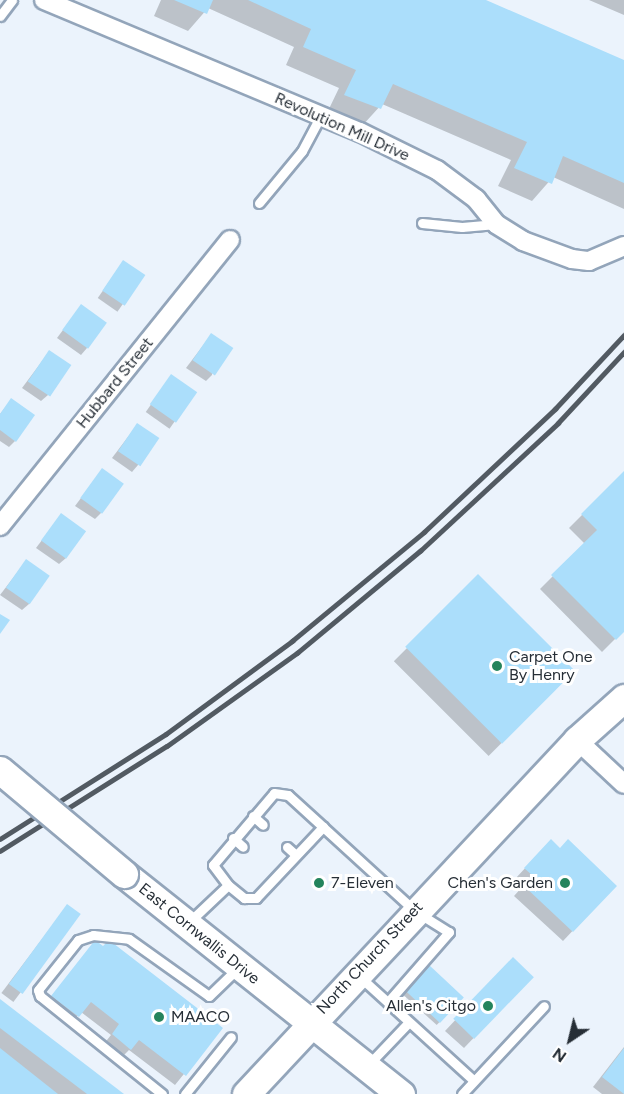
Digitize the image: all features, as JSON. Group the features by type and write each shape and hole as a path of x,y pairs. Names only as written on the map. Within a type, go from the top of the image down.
{"main road":[{"name":"North Church Street","path":"246,1094 310,1022 578,740 624,698"},
{"name":"East Cornwallis Drive","path":"0,770 124,874 400,1094"}],"street":[{"name":"Revolution Mill Drive","path":"44,0 321,116 437,170 476,199 496,224 523,240 573,259 589,261 624,246"},
{"name":"Hubbard Street","path":"0,526 231,240"},
{"path":"578,740 624,784"}],"lane":[{"path":"0,16 12,0"},
{"path":"259,203 302,151 321,116"},
{"path":"422,223 462,227 496,224"},
{"path":"323,827 256,898 249,899 228,885 213,865 233,838 274,793 288,795 415,911 448,932 388,1002"},
{"path":"254,816 263,825"},
{"path":"233,838 243,847"},
{"path":"287,847 296,855"},
{"path":"267,869 275,876"},
{"path":"187,924 228,885"},
{"path":"162,1094 40,996 38,990 84,936 129,939 209,996 239,966"},
{"path":"356,974 473,1080"},
{"path":"462,1094 544,1006"},
{"path":"366,1067 409,1022"},
{"path":"185,1094 231,1038"}],"building":[{"path":"174,0 213,0 207,14"},
{"path":"248,0 486,0 624,60 624,183 563,156 552,184 514,168 527,142 393,84 381,109 344,95 356,70 303,47 311,29"},
{"path":"123,260 145,275 125,306 102,291"},
{"path":"81,304 107,323 88,349 62,330"},
{"path":"211,333 233,348 215,375 193,360"},
{"path":"49,350 71,365 50,397 28,382"},
{"path":"171,374 197,392 176,423 150,404"},
{"path":"11,398 35,415 16,442 0,430 0,414"},
{"path":"137,423 159,438 140,466 118,451"},
{"path":"102,468 124,484 102,514 80,498"},
{"path":"624,471 624,632 616,640 551,575 597,530 581,514"},
{"path":"61,513 86,531 66,559 41,541"},
{"path":"26,559 50,576 30,604 6,588"},
{"path":"478,574 575,671 502,744 405,647"},
{"path":"0,614 10,620 0,634"},
{"path":"551,839 560,848 568,839 617,886 573,932 523,885 532,875 524,868"},
{"path":"67,904 81,914 23,994 9,984"},
{"path":"95,940 103,946 109,940 223,1028 186,1076 139,1040 131,1050 112,1034 119,1024 91,1002 79,1017 51,996"},
{"path":"513,957 534,977 474,1039 453,1019"},
{"path":"428,964 464,997 440,1023 404,990"},
{"path":"0,999 124,1094 87,1094 0,1028"},
{"path":"0,1048 58,1094 0,1094"},
{"path":"624,1048 624,1094 602,1077"}],"railway":[{"path":"0,839 166,734 292,641 424,532 555,409 624,335"},
{"path":"0,851 167,746 297,653 420,551 558,423 624,352"}],"place":[{"name":"Carpet One By Henry","path":"497,666"},
{"name":"7-Eleven","path":"319,883"},
{"name":"Chen's Garden","path":"565,883"},
{"name":"Allen's Citgo","path":"488,1006"},
{"name":"MAACO","path":"159,1017"}]}
